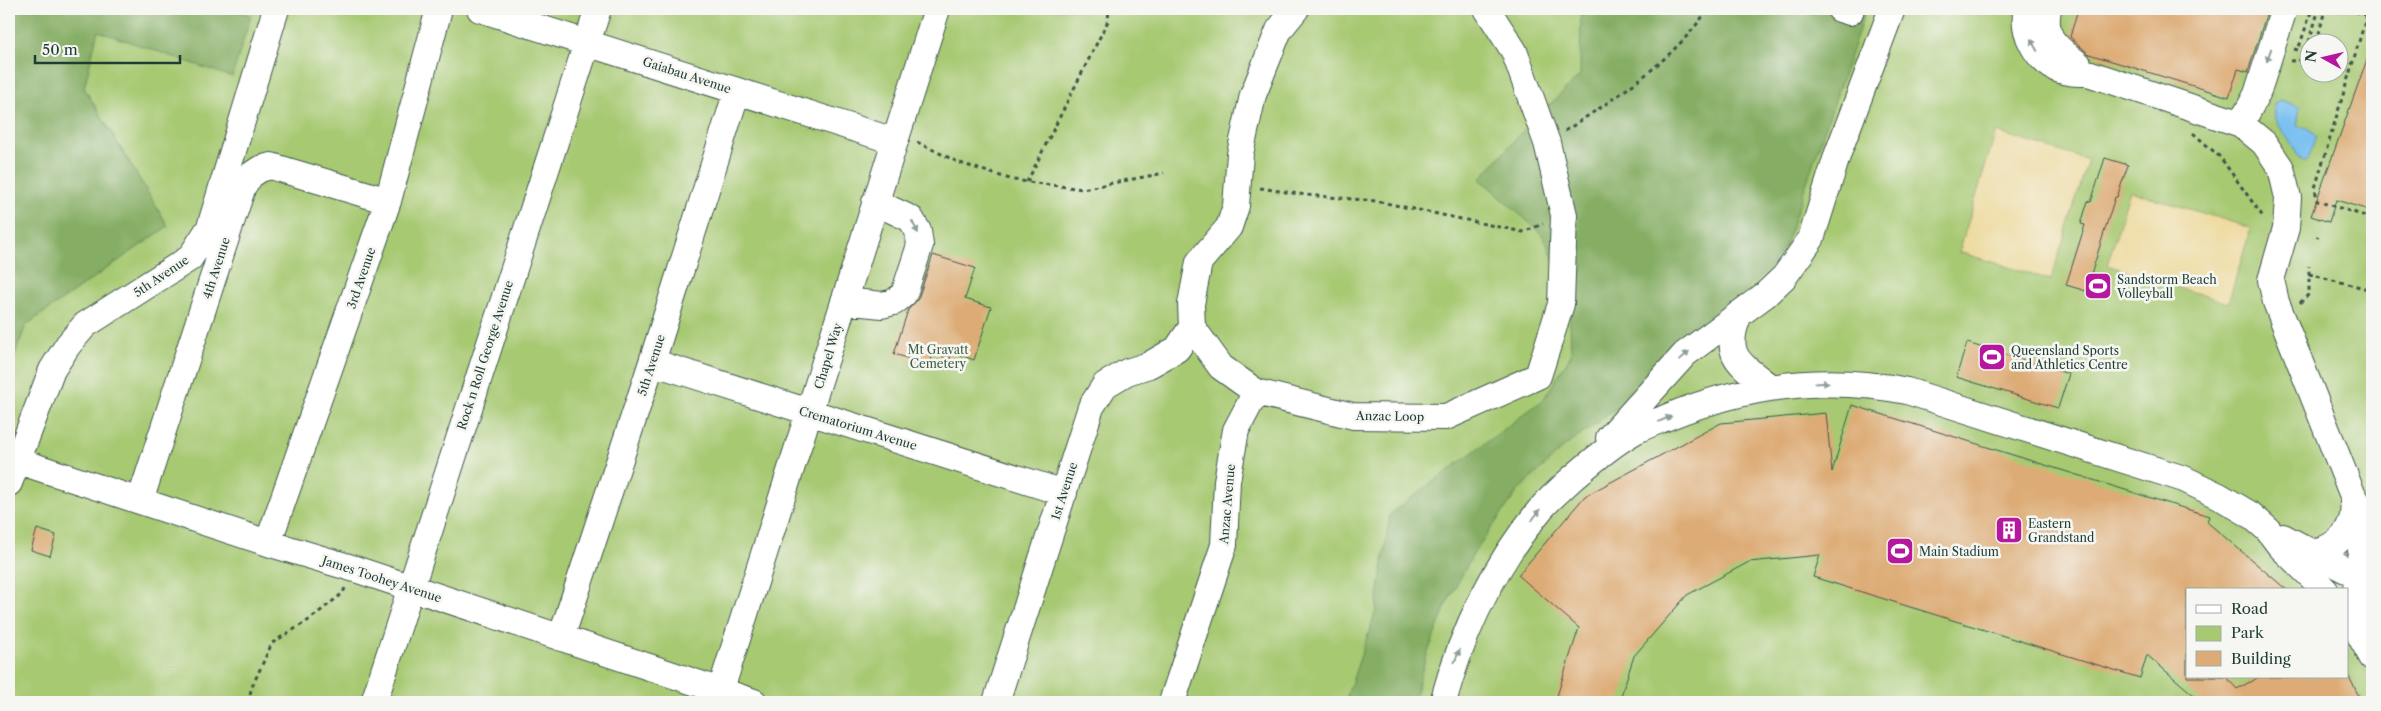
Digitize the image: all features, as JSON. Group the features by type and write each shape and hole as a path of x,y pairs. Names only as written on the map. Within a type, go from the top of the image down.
{"street":[{"name":"5th Avenue","path":"11,467 52,370 68,345 85,325 190,258 210,226 276,9"},
{"name":"3rd Avenue","path":"268,543 388,201 439,9"},
{"name":"Gaiabau Avenue","path":"480,9 586,41 737,91 902,140"},
{"name":"Rock n Roll George Avenue","path":"374,702 586,41 598,9"},
{"name":"Chapel Way","path":"719,697 875,202 902,140 937,9"},
{"path":"1192,327 1190,304 1199,262 1229,227 1236,206 1240,154 1253,95 1278,30 1296,9"},
{"name":"Anzac Loop","path":"1192,327 1221,367 1256,392 1352,416 1446,417 1538,376 1561,304 1564,215 1547,143 1514,50 1487,9"},
{"path":"1840,9 1850,12 1851,9"},
{"path":"1442,702 1452,669 1473,616 1500,566 1539,510 1581,470 1685,354 1739,314 1784,277 1811,238 1842,144 1892,9"},
{"path":"2027,9 2026,29 2032,45 2042,58 2056,68 2072,73 2088,73 2241,124 2264,143 2281,168 2288,198 2286,228 2273,271 2272,288 2351,491 2369,522 2364,577 2355,595 2353,622 2372,657"},
{"path":"2048,9 2046,18 2054,46 2088,73"},
{"path":"2241,124 2257,94 2284,9"},
{"name":"5th Avenue","path":"561,638 652,362 737,91"},
{"name":"4th Avenue","path":"140,501 243,186 251,175 260,169 271,166 280,167 388,201"},
{"path":"844,301 882,305 894,302 904,294 920,245 918,231 910,219 875,202"},
{"path":"1739,314 1731,339 1732,351 1744,368 1770,387"},
{"name":"1st Avenue","path":"996,702 1090,407 1105,385 1127,372 1149,364 1176,348 1192,327"},
{"name":"Crematorium Avenue","path":"652,362 1064,492"},
{"path":"1581,470 1635,431 1706,401 1770,387 1838,382 1874,385 1907,392 2184,479 2252,516 2268,530 2280,546 2323,588"},
{"name":"Anzac Avenue","path":"1172,702 1224,544 1227,480 1236,430 1256,392"},
{"name":"James Toohey Avenue","path":"11,467 140,501 355,569 561,638 719,697 754,702"},
{"path":"2313,553 2326,549 2338,542 2347,532 2352,519 2354,505 2351,491"},
{"path":"2268,530 2364,577"}],"path":[{"path":"1027,182 1108,21 1109,9"},
{"path":"1547,143 1622,94 1691,33 1708,9"},
{"path":"2312,32 2319,9"},
{"path":"2319,32 2325,9"},
{"path":"2348,9 2372,17"},
{"path":"2367,15 2315,188 2317,201 2372,218"},
{"path":"2282,61 2298,60"},
{"path":"902,140 932,148 960,163 1013,180 1082,189 1164,173"},
{"path":"1237,193 1263,188 1306,195 1376,201 1523,232 1564,215"},
{"path":"2295,308 2309,294 2309,266"},
{"path":"2309,274 2372,290"},
{"path":"249,702 251,689 272,643 309,620 343,593 355,569"}],"green space":[{"path":"9,9 230,9 251,15 232,77 98,31 84,88 168,226 26,325 9,370"},
{"name":"Mt Gravatt Cemetery","path":"57,9 2372,9 2372,702 9,702 9,370 26,325 168,226 84,88"},
{"path":"1581,9 1866,9 1785,246 1766,272 1738,298 1659,361 1620,406 1563,448 1518,491 1475,551 1447,603 1425,660 1413,702 1345,702 1376,611 1390,514 1543,400 1571,355 1569,291 1542,234 1480,179 1523,131 1580,75"}],"sand":[{"path":"1996,132 2088,160 2051,280 1959,252"},
{"path":"2130,191 2251,228 2228,303 2107,265"}],"water":[{"path":"2281,100 2300,107 2297,126 2307,128 2317,135 2306,162 2301,159 2278,124 2274,104"}],"building":[{"path":"2078,9 2268,9 2248,72 2238,69 2229,97 2089,54 2070,37"},
{"path":"2370,51 2372,52 2372,211 2336,200 2329,222 2311,216"},
{"path":"2105,158 2128,165 2117,197 2115,197 2086,291 2066,285 2085,225 2081,224 2088,201 2091,202"},
{"path":"933,255 975,268 965,299 991,307 974,360 952,352 950,359 933,353 930,365 894,354 908,310 918,299"},
{"path":"1967,343 2069,374 2058,408 1956,377"},
{"name":"Main Stadium","path":"1852,405 2209,516 2207,522 2285,588 2186,588 2186,678 2227,678 2237,689 2257,678 2349,677 2362,702 2202,702 2147,655 2140,678 1813,577 1820,555 1749,562 1687,595 1634,656 1619,702 1555,702 1579,628 1518,575 1585,496 1721,423 1826,413 1832,472"},
{"path":"37,529 56,535 50,556 31,550"}],"place":[{"name":"Sandstorm Beach Volleyball","path":"2098,286"},
{"name":"Queensland Sports and Athletics Centre","path":"1992,357"},
{"name":"Eastern Grandstand","path":"2009,530"},
{"name":"Main Stadium","path":"1900,551"}]}
